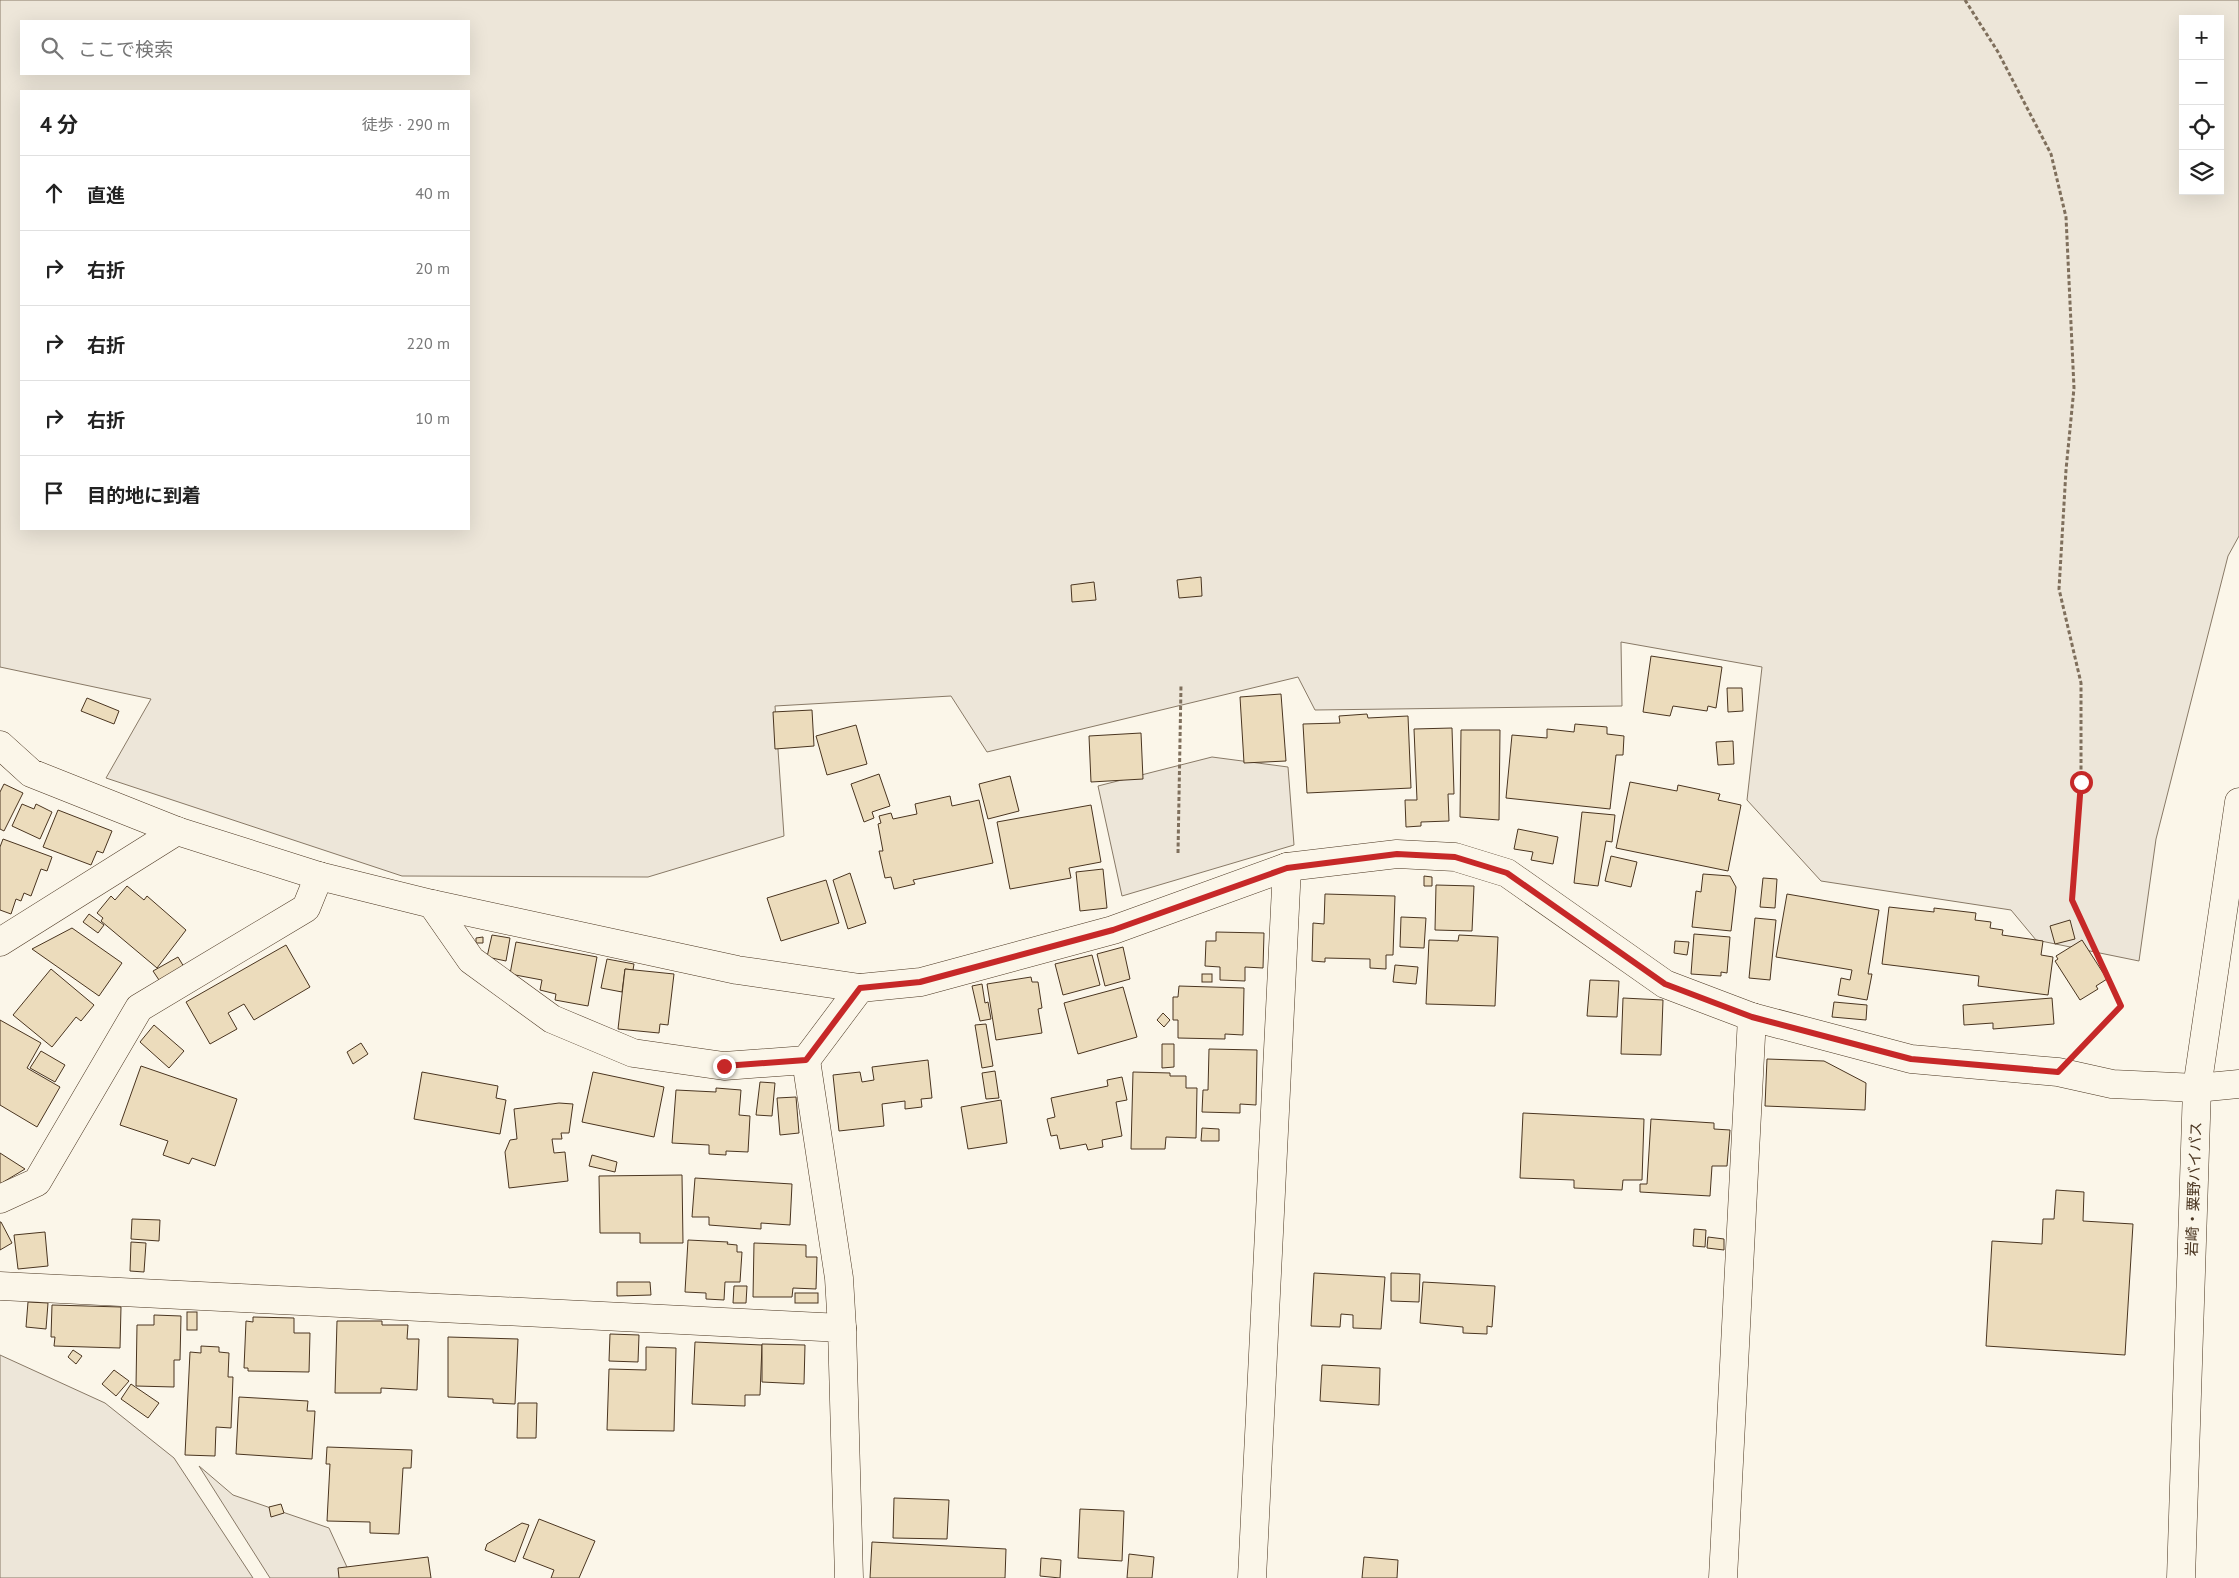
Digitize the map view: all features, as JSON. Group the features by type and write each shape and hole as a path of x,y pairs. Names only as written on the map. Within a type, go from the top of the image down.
{"main road":[{"path":"0,745 31,774 177,830 318,876 432,904 736,970 860,988 920,982 1113,930 1287,868 1397,854 1455,857 1507,873 1665,984 1752,1017 1911,1059 2058,1072 2112,1084 2197,1088 2239,1084"},
{"name":"岩崎・粟野バイパス","path":"2181,1578 2197,1088 2239,802"},
{"path":"0,942 177,830"},
{"path":"1252,1578 1287,868"},
{"path":"0,1199 37,1182 139,1008 306,908 318,876"},
{"path":"432,904 471,960 552,1019 633,1054 724,1066 806,1060"},
{"path":"850,1578 839,1278 806,1060 860,988"},
{"path":"1723,1578 1752,1017"},
{"path":"0,1286 842,1328"}],"path":[{"path":"1965,0 1998,52 2052,154 2066,218 2074,388 2066,470 2059,589 2081,683 2081,782 2072,900 2121,1006 2058,1072"},
{"path":"1178,853 1181,685"}],"shaded area":[{"path":"0,0 2239,0 2239,536 2228,556 2156,839 2139,961 2036,940 2011,910 1821,881 1747,800 1762,667 1621,642 1622,706 1315,710 1298,677 987,752 951,696 775,706 784,836 648,877 402,876 106,778 151,699 0,667"},
{"path":"1212,757 1288,767 1294,845 1122,896 1098,786"},
{"path":"0,1355 105,1403 174,1458 253,1578 0,1578"},
{"path":"199,1466 233,1495 329,1528 352,1578 270,1578"}],"building":[{"path":"1201,577 1202,596 1179,598 1177,580"},
{"path":"1094,582 1096,600 1072,602 1071,585"},
{"path":"1651,656 1722,667 1716,708 1708,706 1707,711 1673,706 1670,716 1643,712"},
{"path":"1727,688 1742,688 1743,711 1728,712"},
{"path":"1281,694 1286,761 1244,763 1240,697"},
{"path":"87,698 119,711 114,724 81,711"},
{"path":"812,710 814,746 775,749 773,712"},
{"path":"1367,714 1368,718 1408,716 1411,788 1307,793 1303,724 1340,723 1339,716"},
{"path":"1575,724 1607,727 1607,734 1624,736 1623,755 1616,755 1610,809 1506,798 1512,735 1547,738 1547,729 1574,732"},
{"path":"856,725 867,764 827,775 816,736"},
{"path":"1452,728 1454,794 1448,794 1449,821 1421,822 1421,826 1406,827 1405,800 1417,800 1414,729"},
{"path":"1461,730 1500,730 1499,820 1460,817"},
{"path":"1141,733 1143,779 1091,782 1089,736"},
{"path":"1733,741 1734,764 1718,765 1716,742"},
{"path":"879,774 890,806 872,812 874,818 864,822 851,784"},
{"path":"1010,776 1019,811 988,819 979,784"},
{"path":"1630,782 1677,791 1678,785 1720,794 1718,800 1741,805 1728,871 1616,848"},
{"path":"4,784 23,793 4,831 0,829 0,792"},
{"path":"950,796 952,806 979,800 993,863 913,880 915,884 894,889 891,877 885,878 879,851 883,851 878,824 881,823 879,816 891,813 893,819 917,814 915,804"},
{"path":"22,804 34,809 36,804 52,812 40,839 12,826"},
{"path":"1091,805 1101,862 1069,868 1071,878 1010,889 997,822"},
{"path":"58,810 112,831 103,853 97,851 91,865 43,847"},
{"path":"1582,812 1615,815 1612,842 1606,841 1598,886 1574,883"},
{"path":"1518,829 1558,837 1553,864 1531,860 1533,852 1514,849"},
{"path":"3,839 52,857 47,871 41,869 31,896 24,893 21,901 16,899 11,914 0,910 0,847"},
{"path":"1611,856 1637,862 1631,887 1605,881"},
{"path":"1103,869 1107,908 1080,911 1076,872"},
{"path":"850,873 866,923 848,929 833,880"},
{"path":"1703,874 1730,876 1736,887 1731,931 1692,927 1696,891 1701,892"},
{"path":"1424,876 1432,877 1432,886 1424,886"},
{"path":"1763,878 1777,879 1775,908 1760,907"},
{"path":"826,880 839,923 781,941 767,898"},
{"path":"1436,885 1474,886 1472,931 1435,930"},
{"path":"127,886 144,900 147,896 186,930 157,968 101,921 103,918 97,913 111,896 115,900"},
{"path":"1325,894 1395,896 1393,955 1386,955 1386,969 1370,968 1370,959 1325,958 1325,962 1312,961 1313,923 1324,924"},
{"path":"1787,894 1879,910 1868,974 1872,974 1867,1000 1838,995 1841,978 1850,980 1852,970 1776,957"},
{"path":"1889,907 1934,912 1934,908 1976,913 1975,920 1991,922 1990,928 2003,930 2002,935 2043,941 2041,955 2053,957 2048,995 1978,986 1979,976 1882,964"},
{"path":"89,914 104,925 98,933 83,922"},
{"path":"1401,917 1426,918 1424,948 1400,947"},
{"path":"1755,918 1776,920 1770,980 1749,978"},
{"path":"2070,920 2075,939 2055,944 2050,926"},
{"path":"72,928 122,963 99,996 32,949"},
{"path":"1216,932 1264,933 1263,968 1245,967 1245,981 1220,980 1220,967 1205,966 1206,941 1216,941"},
{"path":"1694,934 1730,937 1727,973 1721,972 1721,976 1691,974"},
{"path":"492,935 510,938 506,961 487,957"},
{"path":"1459,935 1498,937 1495,1006 1426,1004 1429,940 1458,941"},
{"path":"483,937 483,943 476,943 476,938"},
{"path":"2082,940 2107,979 2096,986 2098,989 2080,1000 2055,961 2058,959 2056,956"},
{"path":"1675,941 1689,942 1687,955 1674,953"},
{"path":"516,942 597,957 588,1006 555,1000 556,994 540,990 542,980 510,974"},
{"path":"286,945 310,987 254,1020 244,1004 228,1013 237,1029 210,1044 186,1002"},
{"path":"1123,947 1130,979 1105,986 1097,954"},
{"path":"1092,955 1100,985 1063,995 1055,964"},
{"path":"178,957 184,967 159,980 153,971"},
{"path":"607,959 634,964 633,970 625,969 622,992 601,988"},
{"path":"1395,965 1418,967 1416,984 1393,982"},
{"path":"51,969 94,1005 81,1021 76,1017 52,1047 13,1015"},
{"path":"625,969 674,974 668,1025 660,1024 659,1033 618,1029"},
{"path":"1202,974 1212,974 1212,982 1202,982"},
{"path":"1031,977 1032,982 1038,982 1042,1008 1038,1009 1042,1033 996,1040 987,984"},
{"path":"1590,980 1619,981 1617,1017 1587,1016"},
{"path":"982,984 985,1003 988,1002 991,1019 980,1021 972,986"},
{"path":"1179,986 1244,988 1243,1035 1225,1034 1225,1039 1178,1038 1178,1020 1173,1020 1173,997 1178,997"},
{"path":"1123,987 1137,1037 1078,1054 1064,1003"},
{"path":"1623,998 1663,1000 1661,1055 1621,1054"},
{"path":"2052,998 2054,1024 1993,1029 1993,1023 1964,1025 1963,1005"},
{"path":"1834,1002 1867,1005 1866,1020 1832,1017"},
{"path":"1163,1013 1170,1020 1164,1027 1157,1020"},
{"path":"0,1020 41,1043 27,1068 60,1087 37,1127 0,1105"},
{"path":"986,1024 993,1066 982,1068 975,1025"},
{"path":"154,1025 184,1051 169,1068 140,1042"},
{"path":"361,1043 368,1054 353,1064 347,1052"},
{"path":"1162,1044 1174,1044 1174,1067 1162,1068"},
{"path":"1209,1049 1257,1050 1256,1105 1240,1104 1240,1113 1202,1112 1203,1090 1208,1090"},
{"path":"41,1051 65,1065 55,1082 30,1068"},
{"path":"1767,1059 1824,1061 1866,1083 1865,1110 1765,1106"},
{"path":"928,1060 932,1098 921,1099 922,1107 905,1109 905,1101 882,1104 884,1126 839,1131 833,1075 860,1072 862,1082 874,1080 872,1067"},
{"path":"141,1066 237,1099 215,1166 192,1158 189,1164 163,1155 168,1141 120,1125"},
{"path":"995,1071 999,1098 986,1099 982,1073"},
{"path":"422,1072 498,1086 496,1098 506,1100 500,1134 414,1119"},
{"path":"593,1072 664,1087 654,1137 582,1122"},
{"path":"1133,1072 1170,1073 1170,1076 1186,1076 1186,1088 1197,1088 1196,1138 1166,1137 1165,1149 1131,1149"},
{"path":"1122,1077 1127,1100 1116,1102 1122,1136 1102,1140 1103,1147 1088,1150 1086,1144 1060,1149 1057,1135 1051,1136 1047,1119 1055,1117 1051,1098 1108,1086 1107,1080"},
{"path":"760,1082 775,1083 772,1116 756,1115"},
{"path":"716,1088 741,1090 739,1115 750,1116 748,1152 726,1151 726,1155 709,1154 709,1145 672,1143 676,1090 716,1092"},
{"path":"796,1097 799,1133 780,1135 777,1098"},
{"path":"1001,1100 1007,1143 968,1149 961,1107"},
{"path":"559,1103 573,1104 569,1133 561,1133 562,1139 552,1139 554,1153 565,1152 568,1181 509,1188 505,1152 510,1140 517,1139 514,1109"},
{"path":"1523,1113 1644,1119 1642,1180 1623,1180 1622,1190 1574,1188 1574,1180 1520,1178"},
{"path":"1651,1119 1714,1123 1714,1129 1730,1130 1727,1166 1712,1166 1710,1196 1640,1192 1640,1184 1647,1184"},
{"path":"1202,1128 1219,1129 1219,1141 1201,1141"},
{"path":"0,1153 25,1169 0,1184"},
{"path":"592,1155 617,1162 615,1172 589,1166"},
{"path":"682,1175 683,1243 640,1243 640,1233 600,1233 599,1176"},
{"path":"695,1178 792,1184 790,1225 761,1223 761,1229 709,1225 709,1217 692,1217"},
{"path":"2056,1190 2084,1192 2083,1221 2133,1224 2125,1355 1986,1346 1992,1241 2042,1244 2043,1219 2054,1219"},
{"path":"132,1219 160,1220 159,1241 131,1239"},
{"path":"0,1222 12,1243 0,1250"},
{"path":"1694,1229 1706,1230 1705,1247 1693,1246"},
{"path":"45,1232 48,1266 18,1269 14,1235"},
{"path":"1708,1237 1724,1239 1724,1250 1707,1248"},
{"path":"688,1240 728,1242 727,1244 737,1245 737,1252 742,1252 740,1282 725,1282 724,1300 706,1299 706,1293 685,1292"},
{"path":"131,1242 146,1243 144,1272 130,1271"},
{"path":"754,1243 806,1245 806,1257 817,1257 816,1289 793,1288 792,1297 753,1297"},
{"path":"1314,1273 1385,1277 1381,1329 1353,1328 1353,1315 1341,1314 1340,1327 1311,1326"},
{"path":"1391,1273 1420,1274 1419,1302 1391,1301"},
{"path":"617,1282 650,1282 651,1295 617,1296"},
{"path":"1423,1282 1495,1286 1492,1327 1487,1326 1487,1334 1463,1333 1463,1327 1420,1323"},
{"path":"734,1286 747,1286 746,1303 733,1303"},
{"path":"795,1293 818,1293 818,1303 795,1303"},
{"path":"28,1302 48,1303 46,1329 26,1327"},
{"path":"52,1305 121,1307 120,1348 54,1346 55,1337 51,1337"},
{"path":"187,1312 197,1312 197,1330 187,1330"},
{"path":"154,1315 181,1316 180,1360 174,1360 174,1387 136,1386 137,1325 154,1325"},
{"path":"253,1317 294,1318 294,1333 310,1333 309,1372 248,1371 248,1368 244,1368 246,1321 253,1322"},
{"path":"337,1321 382,1321 382,1325 408,1325 407,1339 419,1339 417,1390 381,1388 381,1393 335,1393"},
{"path":"610,1334 639,1335 638,1362 609,1361"},
{"path":"448,1337 518,1339 515,1404 493,1403 493,1399 448,1397"},
{"path":"695,1342 762,1345 760,1395 745,1395 745,1406 692,1404"},
{"path":"762,1344 805,1345 804,1384 762,1382"},
{"path":"201,1346 219,1347 219,1352 229,1353 228,1377 233,1377 231,1428 216,1427 215,1456 185,1455 190,1352 201,1353"},
{"path":"646,1347 676,1348 674,1431 607,1430 609,1369 646,1370"},
{"path":"73,1350 82,1356 76,1364 68,1357"},
{"path":"1322,1365 1380,1368 1379,1405 1320,1401"},
{"path":"114,1370 129,1381 116,1396 102,1384"},
{"path":"131,1384 159,1403 148,1418 121,1399"},
{"path":"239,1397 308,1401 307,1411 315,1411 312,1459 236,1454"},
{"path":"518,1403 537,1403 536,1438 517,1438"},
{"path":"327,1447 412,1450 411,1468 403,1468 399,1534 370,1533 370,1522 327,1521 330,1464 326,1464"},
{"path":"894,1498 949,1500 947,1539 893,1538"},
{"path":"281,1504 284,1513 271,1517 269,1507"},
{"path":"1080,1509 1124,1511 1122,1561 1078,1558"},
{"path":"539,1519 595,1541 579,1578 551,1578 554,1570 523,1558"},
{"path":"522,1523 529,1525 515,1562 485,1550 487,1544"},
{"path":"872,1542 1006,1549 1005,1578 870,1578"},
{"path":"1129,1554 1154,1557 1152,1578 1127,1578"},
{"path":"428,1557 431,1578 339,1578 338,1568"},
{"path":"1364,1557 1398,1560 1397,1578 1362,1578"},
{"path":"1041,1558 1061,1560 1060,1578 1040,1576"}],"route":[{"path":"724,1066 806,1060 860,988 920,982 1113,930 1287,868 1397,854 1455,857 1507,873 1665,984 1752,1017 1911,1059 2058,1072 2121,1006 2072,900 2081,782"}]}
